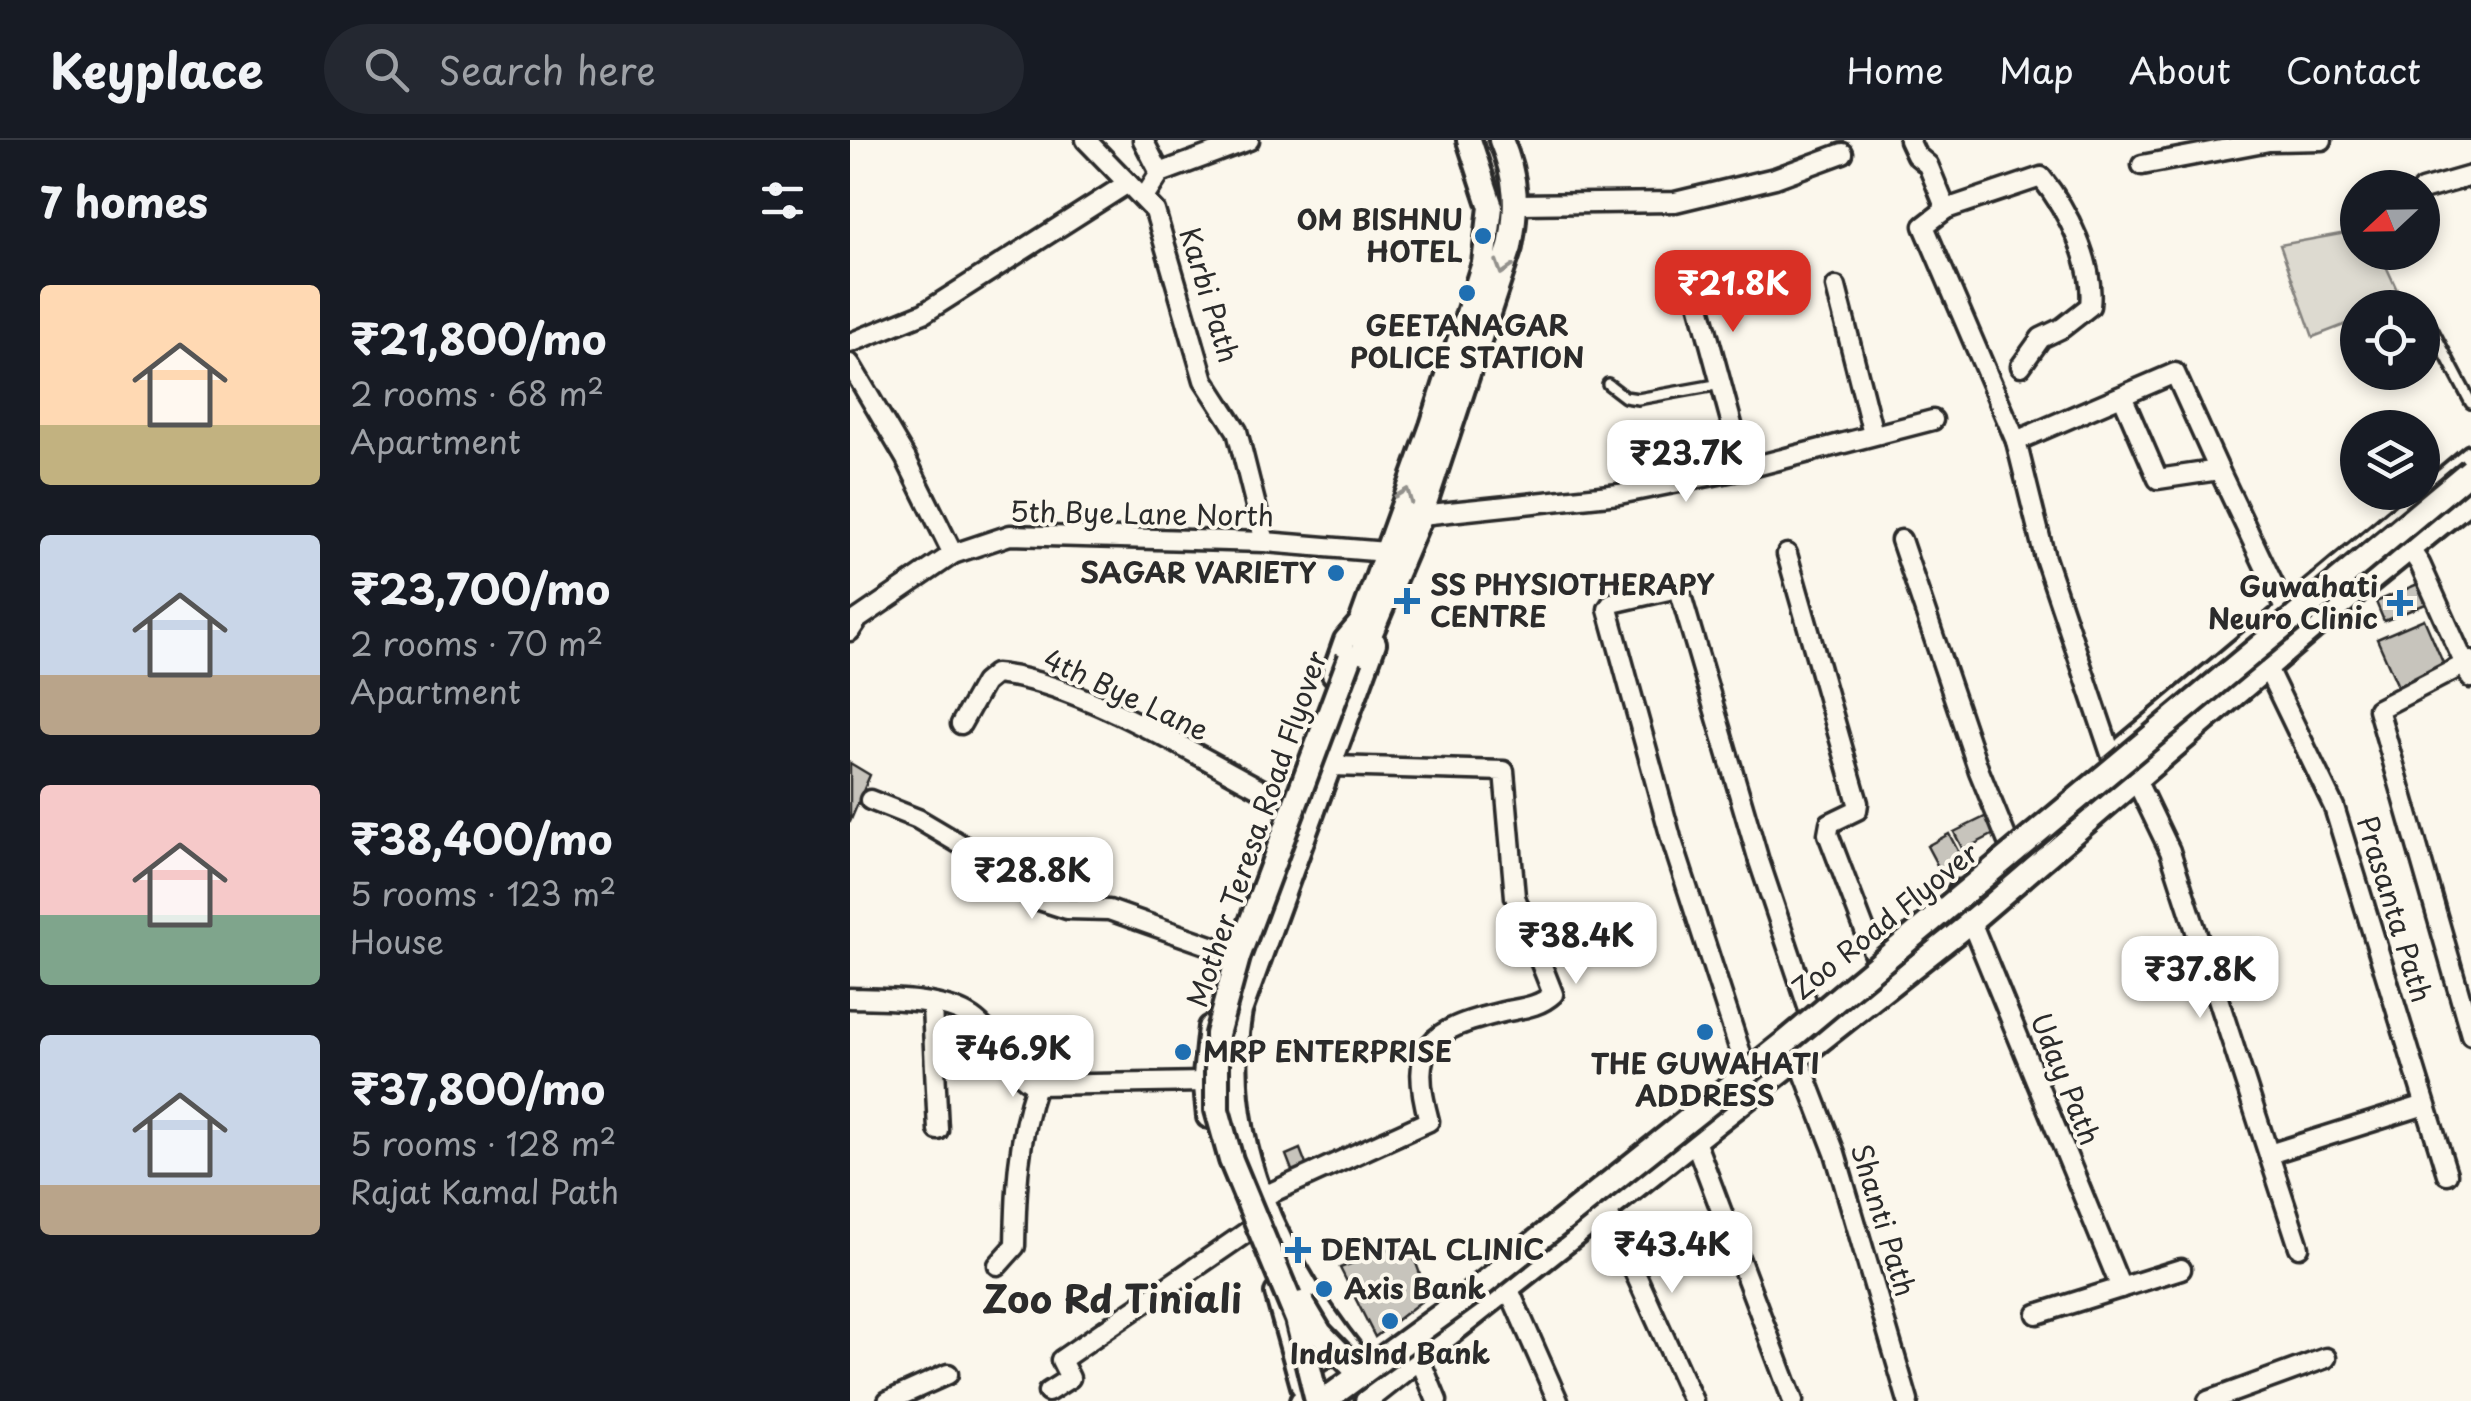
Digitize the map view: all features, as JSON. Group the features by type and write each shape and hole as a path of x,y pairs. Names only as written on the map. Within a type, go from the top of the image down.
{"main road":[{"path":"1393,553 1490,231 1486,180 1469,140"},
{"path":"1393,553 1420,515 1504,265 1518,204 1512,168 1501,140"},
{"name":"Zoo Road Flyover","path":"1311,1400 1469,1295 1787,1041 2471,470"},
{"name":"Zoo Road Flyover","path":"1348,1401 1415,1354 1935,936 2262,657 2471,488"},
{"name":"Mother Teresa Road Flyover","path":"1311,1400 1297,1319 1224,1138 1215,1057 1224,1003 1238,957 1393,553"},
{"name":"Mother Teresa Road Flyover","path":"1354,661 1247,960 1231,1011 1223,1074 1228,1126 1287,1270 1320,1332 1361,1368"}],"street":[{"name":"Karbi Path","path":"1086,140 1155,212 1204,380 1238,431 1265,542"},
{"path":"1143,140 1160,174"},
{"path":"1144,198 1160,174 1249,140"},
{"path":"1909,140 1916,156 1928,165 1946,209"},
{"path":"2142,165 2269,141 2322,140"},
{"path":"1518,204 1675,202 1744,186 1842,153"},
{"path":"2440,185 2471,176"},
{"path":"2021,366 2040,338 2062,328 2090,306 2093,284 2058,198 2041,177 1946,209 1924,226 2016,441 2045,558 2112,757"},
{"path":"850,343 924,313 1128,183"},
{"path":"1836,287 1873,434"},
{"path":"1698,299 1744,469"},
{"path":"850,364 906,458 953,554"},
{"path":"2016,441 2175,373 2285,609"},
{"path":"2123,398 2158,479 2220,470"},
{"path":"1420,515 1618,494 1744,469 1933,420"},
{"path":"1361,1368 1958,890 2285,609 2471,456"},
{"path":"1311,1400 1280,1304 1218,1153 1205,1082 1207,1033 1231,953 1346,640 1369,621 1375,649 1241,1011 1233,1058 1240,1134 1264,1196 1303,1284 1361,1368 1374,1395 1970,922 2471,500"},
{"path":"2390,522 2410,549 2469,667 2378,709 2471,1035"},
{"name":"5th Bye Lane North","path":"850,632 858,619 953,554 1010,536 1265,542 1393,553"},
{"path":"1901,540 1979,771 2010,847"},
{"path":"1788,554 1858,804 1857,810 1830,823 1828,834 1875,957"},
{"path":"1744,1062 1672,838 1608,609 1612,603 1672,589 1680,592 1758,861 1809,1010"},
{"name":"Prasanta Path","path":"2267,668 2334,808 2447,1174"},
{"name":"4th Bye Lane","path":"962,724 984,684 995,674 1020,676 1078,696 1285,802"},
{"path":"1264,1196 1429,1121 1419,1086 1420,1059 1431,1041 1472,1020 1543,1004 1554,994 1515,897 1504,771 1332,766"},
{"path":"2136,780 2170,851 2299,1247"},
{"path":"870,800 918,818 972,851 1033,898 1068,910 1109,910 1231,953"},
{"name":"Uday Path","path":"1958,890 2121,1288"},
{"path":"850,998 932,1006 973,1018 1022,1078 1036,1085 1205,1082"},
{"path":"932,1006 938,1130"},
{"name":"Shanti Path","path":"1798,1057 1834,1152 1908,1401"},
{"path":"998,1265 1016,1246 1016,1174 1025,1117 1036,1085"},
{"path":"2269,1154 2425,1105"},
{"path":"1695,1140 1793,1401"},
{"path":"1607,1211 1693,1401"},
{"path":"1048,1392 1070,1378 1061,1360 1250,1230"},
{"path":"2037,1314 2181,1270"},
{"path":"1510,1290 1558,1401"},
{"path":"2208,1401 2326,1358"},
{"path":"1420,1360 1437,1401"},
{"path":"888,1401 948,1374"}],"lane":[{"path":"2440,344 2471,403"},
{"path":"1608,384 1625,397 1638,399 1721,384"}],"shaded area":[{"path":"2340,234 2340,270 2388,270 2397,290 2340,290 2340,327 2313,337 2280,245"}],"building":[{"path":"2420,583 2428,603 2384,621 2376,602"},
{"path":"2424,619 2447,672 2401,693 2377,639"},
{"path":"850,763 870,775 850,822"},
{"path":"1987,816 1996,833 1963,850 1954,832"},
{"path":"1949,834 1966,866 1944,878 1927,846"},
{"path":"1300,1149 1307,1167 1293,1173 1286,1155"},
{"path":"1408,1241 1428,1296 1375,1337 1340,1268"}],"place":[{"name":"OM BISHNU HOTEL","path":"1483,236"},
{"name":"GEETANAGAR POLICE STATION","path":"1467,293"},
{"name":"SAGAR VARIETY","path":"1336,573"},
{"name":"SS PHYSIOTHERAPY CENTRE","path":"1407,601"},
{"name":"Guwahati Neuro Clinic","path":"2400,603"},
{"name":"THE GUWAHATI ADDRESS","path":"1705,1032"},
{"name":"MRP ENTERPRISE","path":"1183,1052"},
{"name":"DENTAL CLINIC","path":"1298,1250"},
{"name":"Axis Bank","path":"1324,1289"},
{"name":"IndusInd Bank","path":"1390,1321"}],"district":[{"name":"Zoo Rd Tiniali","path":"1112,1300"}]}
